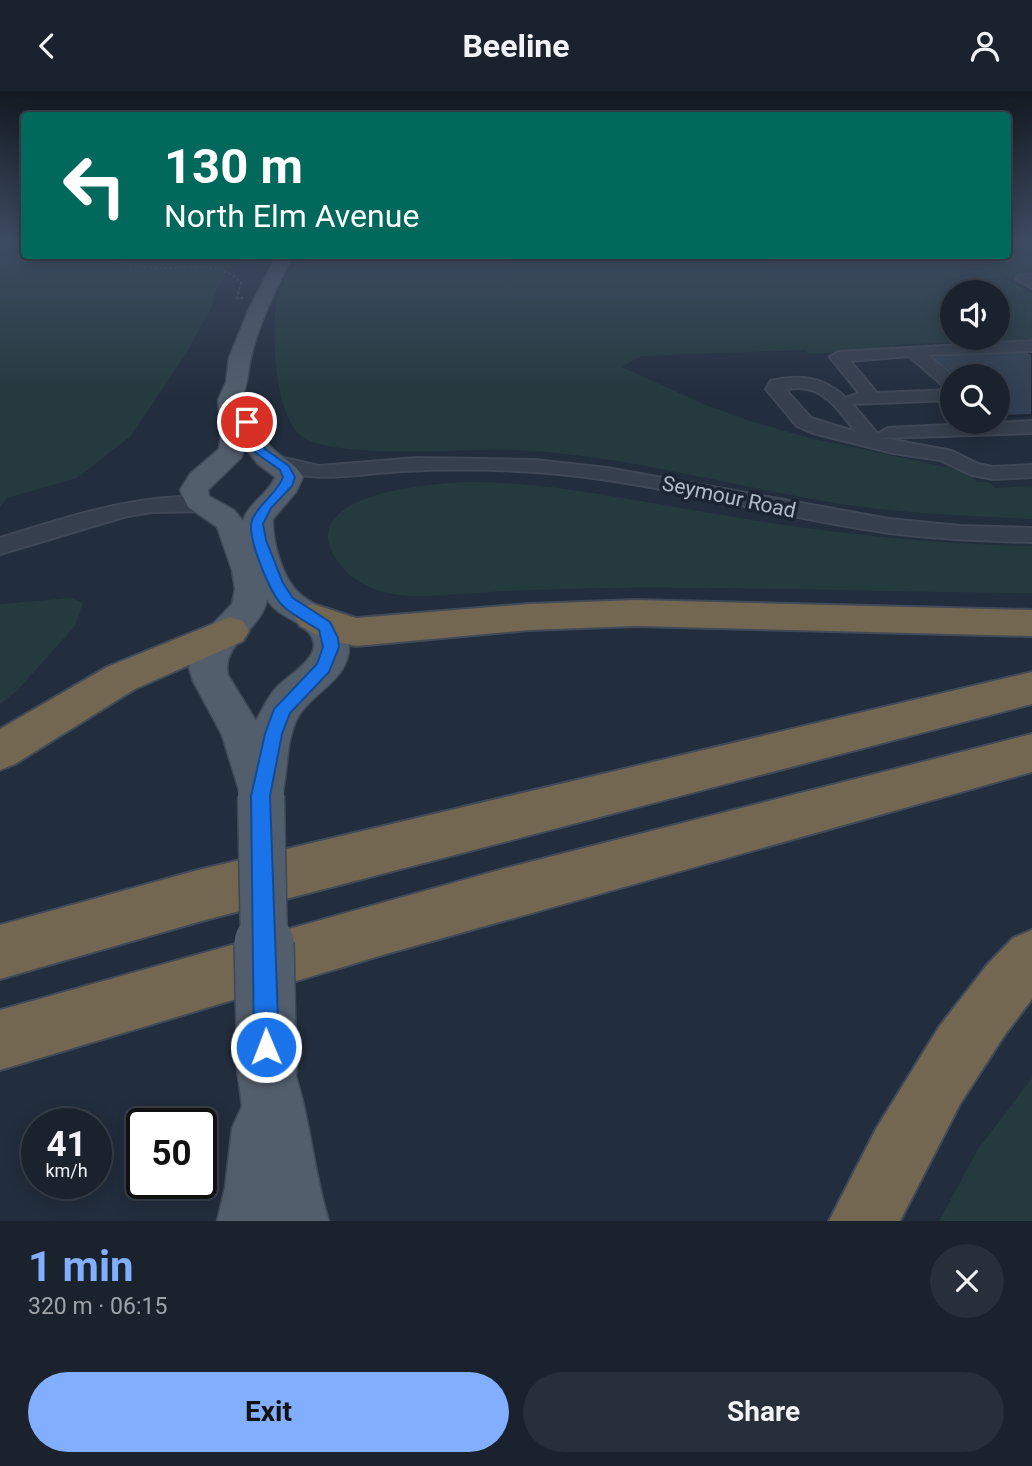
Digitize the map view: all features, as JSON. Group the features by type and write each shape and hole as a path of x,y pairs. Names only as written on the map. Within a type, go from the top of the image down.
{"highway":[{"path":"313,617 338,629 362,632 529,617 636,613 1032,622"},
{"path":"0,751 121,678 230,631"},
{"path":"0,952 226,889 1032,688"},
{"path":"0,1040 456,906 759,823 1032,753"},
{"path":"864,1221 887,1174 963,1045 998,995 1032,957"}],"main road":[{"path":"261,796 239,727 209,674 209,659 216,644 250,605 251,582 243,551 229,522 196,499 194,490 200,480 230,456 234,447 230,400 237,382 245,340 266,293"},
{"path":"237,382 253,439 266,457 285,468 289,477 286,486 258,517 259,540 282,596 327,629 331,647 324,668 282,709 273,734 261,796 267,1075 261,1157 250,1221"},
{"path":"211,471 243,460 275,462"},
{"name":"Seymour Road","path":"204,506 218,511 235,511 254,507 274,498"},
{"path":"230,631 253,617 272,612 297,612 313,617"},
{"path":"215,688 235,699 255,702 284,696 304,686"},
{"path":"267,1075 287,1190 296,1221"}],"street":[{"path":"872,398 838,357 1032,346"},
{"path":"913,351 940,374"},
{"path":"871,439 837,400 814,383 777,385 775,389 804,422 820,429 945,455 972,468 993,473 1032,471"},
{"path":"837,400 940,395"},
{"path":"1010,426 1032,427"},
{"path":"871,439 940,432"},
{"name":"Seymour Road","path":"275,462 300,473 313,474 426,465 504,464 586,471 834,518 962,532 1032,535"},
{"name":"Seymour Road","path":"274,498 319,486 426,465"},
{"path":"0,546 90,518 211,471"},
{"path":"90,518 170,503 204,506"}],"path":[{"path":"238,293 237,298 264,297"}],"green space":[{"path":"0,293 215,293 212,306 186,354 131,436 77,478 7,498 0,507"},
{"path":"278,293 940,293 940,343 893,345 897,349 809,354 805,350 641,356 622,367 706,405 753,422 814,439 965,471 977,482 989,482 995,488 1032,486 1032,519 917,513 848,505 640,465 556,453 514,450 369,451 316,443 300,435 291,424 280,390 274,330"},
{"path":"1010,293 1032,294 1032,339 1010,340"},
{"path":"469,482 558,488 827,531 950,543 1032,546 1032,593 609,588 414,596 393,594 368,586 347,573 336,559 328,537 334,519 350,506 400,489"},
{"path":"71,598 83,603 75,626 17,691 0,704 0,604"},
{"path":"1032,1078 1032,1221 939,1221 978,1149"}],"building":[{"path":"1025,350 1032,355 1032,415 1010,416 1010,364 940,364 928,354"}],"route":[{"path":"247,422 260,451 285,468 289,477 286,486 265,506 258,517 259,540 282,596 321,622 327,629 331,647 324,668 289,699 282,709 273,734 261,796 266,1047"}]}
